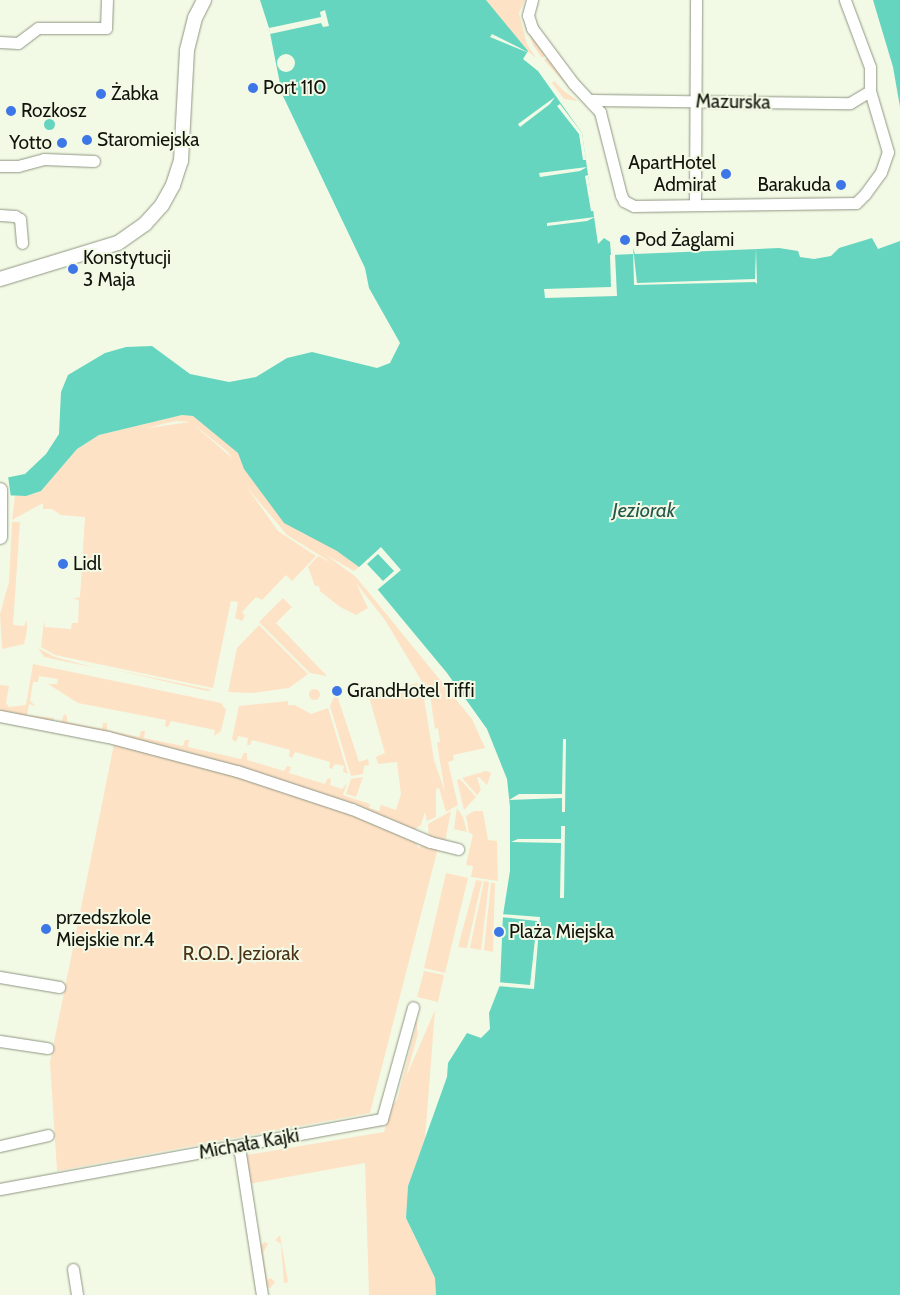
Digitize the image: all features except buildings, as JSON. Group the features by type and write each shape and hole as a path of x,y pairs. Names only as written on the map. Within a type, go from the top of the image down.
{"main road":[{"path":"3,281 118,243 136,232 162,205 173,185 181,160 187,50 194,18 204,0"},
{"path":"0,490 0,537"}],"street":[{"path":"0,42 18,43 38,28 106,28 107,0"},
{"path":"532,0 528,15 532,28 573,83 592,100 603,118 621,195 629,205 856,203 873,184 888,152 870,91 870,67 845,0"},
{"path":"695,201 696,0"},
{"name":"Mazurska","path":"592,100 850,103 870,91"},
{"path":"0,166 18,166 44,159 94,161"},
{"path":"0,215 15,216 20,219 22,243"},
{"path":"0,716 108,736 238,771 352,808 430,842 458,849"},
{"path":"0,977 59,987"},
{"name":"Michała Kajki","path":"0,1189 382,1119 413,1006"},
{"path":"0,1041 47,1048"},
{"path":"0,1146 48,1135"},
{"path":"236,1146 240,1153 262,1295"},
{"path":"73,1269 77,1295"}],"green space":[{"path":"486,0 525,0 519,13 527,44 536,58 522,47"},
{"path":"529,33 546,55 542,58 533,45"},
{"path":"547,58 573,92 544,60"},
{"path":"554,81 578,101 564,99 552,83"},
{"path":"182,415 193,416 238,452 314,532 359,567 354,571 326,555 356,577 472,719 485,748 453,755 454,760 448,762 458,805 446,812 439,788 436,789 436,817 427,821 425,812 421,825 414,830 61,723 64,714 67,716 67,722 102,729 103,723 107,723 107,730 139,737 141,731 145,731 144,738 183,746 185,740 189,740 188,747 241,759 244,753 247,753 247,760 284,771 287,766 291,767 289,773 325,784 328,778 331,779 330,785 342,789 347,783 343,795 370,804 369,808 379,811 381,805 396,810 401,794 397,762 378,764 376,757 385,753 369,697 417,683 424,698 434,760 445,792 437,743 440,742 438,728 435,729 430,695 385,620 356,583 368,608 356,615 340,607 320,591 319,586 315,586 308,567 318,556 332,563 287,535 246,486 278,531 316,556 292,581 286,575 262,600 256,597 242,612 245,616 242,621 235,618 238,602 231,601 213,688 55,655 41,647 44,621 45,627 71,629 72,623 78,623 79,600 73,599 80,597 85,517 61,515 52,509 43,509 43,503 12,520 15,496 26,496 41,491 77,449 99,435","holes":["177,421 190,422 148,428 166,423","193,424 227,451 232,458"]},
{"path":"12,522 20,522 13,625 24,626 27,620 27,630 24,644 2,649 0,614 9,582"},
{"path":"283,598 292,607 276,623 327,676 310,673 259,622"},
{"path":"259,625 308,674 289,688 252,693 228,692 237,648"},
{"path":"38,648 55,657 96,668 44,657"},
{"path":"33,664 221,703 226,710 221,731 214,736 215,730 171,721 168,727 165,726 166,720 78,703 48,684 57,684 58,679 39,676 38,682 33,682 30,701 36,706 29,704 27,715 54,718 54,721 0,713 0,685 9,686 6,703 9,707 26,705"},
{"path":"107,668 212,690 207,691"},
{"path":"314,688 320,694 314,700 308,694"},
{"path":"336,692 359,762 368,759 369,765 364,766 363,774 351,776 330,706"},
{"path":"288,701 288,705 295,705 311,714 328,708 348,774 343,772 344,766 335,764 332,769 329,768 330,762 295,752 292,758 289,756 290,750 252,740 250,745 247,745 248,738 238,736 236,742 232,739 239,706"},
{"name":"R.O.D. Jeziorak","path":"114,744 236,774 400,831 412,837 419,848 424,843 438,848 370,1113 57,1171 50,1062"},
{"path":"486,771 491,773 487,785 479,777 477,778 481,790 477,795 462,778"},
{"path":"363,777 356,797 346,794 351,779"},
{"path":"460,779 476,797 464,810 457,780"},
{"path":"457,808 463,817 467,832 454,829"},
{"path":"451,811 445,842 429,838 428,824"},
{"path":"474,811 483,811 488,840 497,841 498,881 471,877 473,866 466,865 473,834 469,833 466,816"},
{"path":"446,873 468,878 445,973 424,968"},
{"path":"476,880 482,881 467,948 458,947"},
{"path":"484,881 489,882 481,950 470,948"},
{"path":"491,883 495,883 493,952 484,950"},
{"path":"424,971 444,975 438,1002 417,997"},
{"path":"435,1010 425,1138 408,1186 406,1218 435,1278 436,1295 369,1295 365,1163 249,1184 246,1155 384,1132 386,1125 250,1149 374,1124 397,1100 416,1026 408,1023 416,1016 418,1034 406,1077"},
{"path":"280,1235 288,1282 284,1283 281,1244 275,1240"},
{"path":"265,1242 268,1244 263,1253 267,1280 271,1278 275,1282 270,1288 266,1287 260,1245"}],"water":[{"name":"Jeziorak","path":"260,0 486,0 528,51 523,59 538,71 582,133 598,244 604,238 610,242 611,255 633,254 633,248 635,254 779,248 798,251 800,257 814,259 831,256 839,248 872,238 878,249 900,241 900,1295 436,1295 435,1278 406,1218 408,1186 447,1077 448,1063 467,1033 481,1038 490,1029 489,1013 500,985 503,915 510,871 510,807 507,779 487,729 447,673 359,567 337,551 284,523 244,469 238,453 193,416 182,415 99,435 77,449 41,491 26,496 0,495 0,479 25,474 46,454 59,434 61,392 68,375 105,353 126,347 152,346 190,374 229,382 256,377 287,358 312,352 377,368 390,363 400,343 369,288 365,268 282,94 269,28"},
{"path":"873,0 900,0 900,107 893,67"},
{"path":"49,118 55,124 49,130 43,124"}],"pier":[{"path":"325,10 329,26 323,27 321,23 270,34 269,28 321,17 320,12"},
{"path":"492,34 518,47 529,53 490,37"},
{"path":"286,54 292,57 295,63 292,69 286,72 280,69 277,63 280,57"},
{"path":"555,97 550,104 520,127 518,124"},
{"path":"560,104 582,133 586,160 583,160 579,134 557,106"},
{"path":"587,167 580,171 540,177 539,173"},
{"path":"588,175 594,211 591,211 585,176"},
{"path":"595,217 587,221 547,226 547,223"},
{"path":"633,247 637,283 755,279 756,248 757,284 755,282 634,285"},
{"path":"615,254 617,296 545,298 544,289 611,287 610,255"},
{"path":"8,476 11,498 0,498 0,477"},
{"path":"381,547 401,570 376,591 357,569","holes":["378,554 394,571 383,581 367,564"]},
{"path":"563,739 566,739 565,812 562,812 562,798 509,800 519,794 562,794"},
{"path":"561,826 565,826 564,898 560,898 561,843 511,842 518,839 561,839"},
{"path":"501,914 540,917 534,989 496,986 497,982 530,985 537,921 500,917"}],"place":[{"name":"Port 110","path":"253,88"},
{"name":"Żabka","path":"101,94"},
{"name":"Rozkosz","path":"11,111"},
{"name":"Staromiejska","path":"87,140"},
{"name":"Yotto","path":"62,143"},
{"name":"ApartHotel Admirał","path":"726,174"},
{"name":"Barakuda","path":"841,185"},
{"name":"Pod Żaglami","path":"625,240"},
{"name":"Konstytucji 3 Maja","path":"73,269"},
{"name":"Lidl","path":"63,564"},
{"name":"GrandHotel Tiffi","path":"337,691"},
{"name":"przedszkole Miejskie nr.4","path":"46,929"},
{"name":"Plaża Miejska","path":"499,932"}]}
